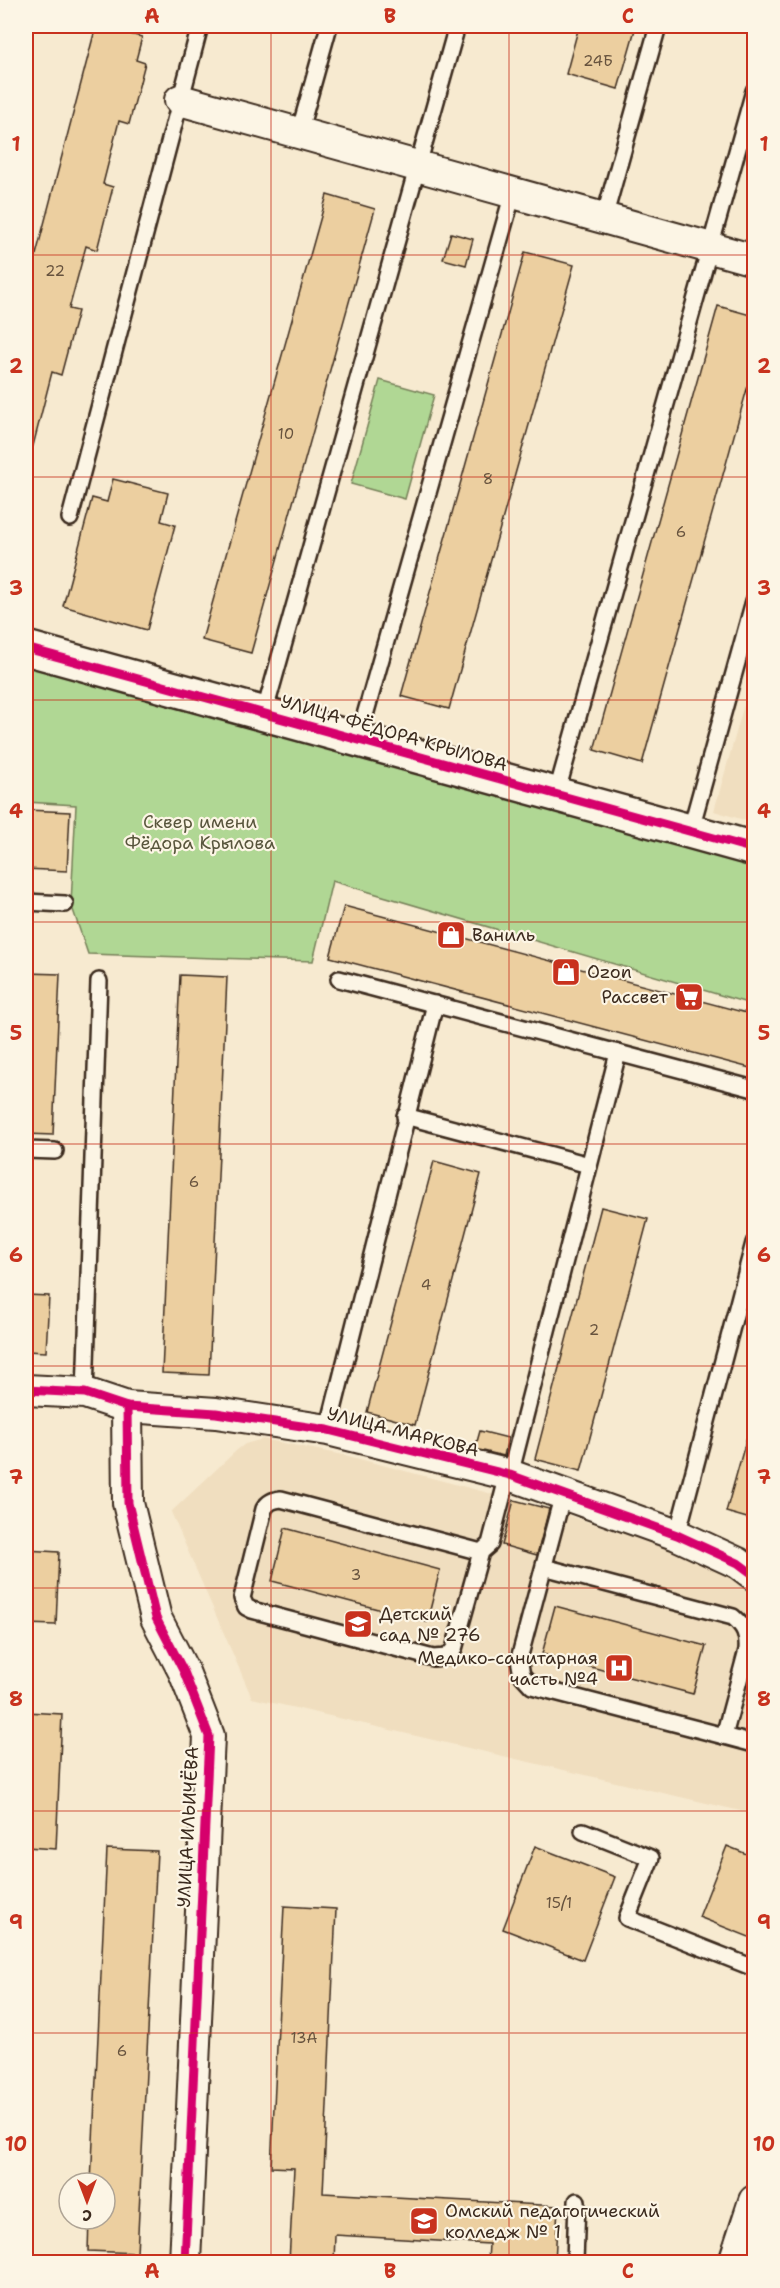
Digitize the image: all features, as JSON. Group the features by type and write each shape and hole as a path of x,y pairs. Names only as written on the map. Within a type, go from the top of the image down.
{"street":[{"path":"180,100 754,260"},
{"name":"УЛИЦА ФЁДОРА КРЫЛОВА","path":"26,648 754,849"},
{"name":"УЛИЦА МАРКОВА","path":"26,1390 85,1393 127,1407 216,1413 327,1430 509,1475 677,1535 738,1563 754,1575"},
{"name":"УЛИЦА ИЛЬИЧЁВА","path":"127,1407 128,1503 153,1606 156,1618 184,1672 209,1736 185,2262"},
{"path":"734,2262 754,2201"}],"lane":[{"path":"70,518 200,26"},
{"path":"299,133 329,26"},
{"path":"264,714 457,26"},
{"path":"604,218 658,26"},
{"path":"556,795 754,91"},
{"path":"358,740 513,193"},
{"path":"690,832 754,601"},
{"path":"26,902 65,904"},
{"path":"339,979 754,1089"},
{"path":"85,1393 99,981"},
{"path":"327,1430 435,1004"},
{"path":"480,1552 281,1499 275,1500 267,1504 264,1509 242,1598 246,1606 252,1610 433,1658 447,1657 454,1649 480,1552 490,1544 509,1475 618,1053"},
{"path":"405,1116 589,1165"},
{"path":"26,1150 55,1151"},
{"path":"677,1535 754,1243"},
{"path":"563,1494 519,1659 519,1669 526,1680 532,1686 754,1744"},
{"path":"544,1567 733,1617 742,1624 748,1639 747,1650 724,1736"},
{"path":"583,1831 651,1858 627,1918 754,1968"},
{"path":"575,2262 577,2201"}],"shaded area":[{"path":"754,669 754,823 714,811"},
{"path":"263,1439 348,1456 549,1509 718,1565 754,1588 754,1814 252,1698 171,1512 237,1450 245,1444"}],"green space":[{"path":"380,380 434,395 405,499 351,484"},
{"name":"Сквер имени Фёдора Крылова","path":"26,655 754,855 754,1005 332,881 313,961 88,954 71,904 76,805 26,802"}],"building":[{"path":"96,26 142,37 136,60 145,63 129,124 119,121 103,184 113,187 97,250 86,246 69,309 78,311 61,375 52,372 33,446 26,445 26,293"},
{"path":"579,26 636,26 618,89 566,74"},
{"path":"327,195 375,209 251,653 202,640"},
{"path":"451,233 473,239 466,265 443,259"},
{"path":"525,252 574,265 449,709 401,696"},
{"path":"718,306 754,316 754,364 642,764 594,750"},
{"path":"113,479 168,493 161,521 175,525 147,630 63,606 92,498 107,502"},
{"path":"26,810 70,812 67,871 26,869"},
{"path":"344,906 754,1015 754,1069 330,957"},
{"path":"26,973 60,974 53,1135 26,1134"},
{"path":"180,975 227,977 209,1375 162,1373"},
{"path":"434,1161 481,1174 415,1425 367,1412"},
{"path":"601,1207 648,1219 581,1471 535,1459"},
{"path":"26,1295 49,1296 46,1352 26,1351"},
{"path":"480,1431 508,1438 504,1456 475,1449"},
{"path":"748,1433 754,1433 754,1520 726,1512"},
{"path":"514,1500 549,1509 537,1555 502,1545"},
{"path":"285,1528 440,1570 427,1622 272,1581"},
{"path":"26,1550 59,1552 56,1625 26,1624"},
{"path":"555,1606 706,1646 693,1694 542,1654"},
{"path":"26,1712 62,1714 56,1849 26,1847"},
{"path":"535,1846 615,1877 583,1960 503,1929"},
{"path":"727,1846 754,1857 754,1939 699,1917"},
{"path":"107,1849 157,1851 137,2253 88,2251 89,2231 117,2231 117,2171 92,2171"},
{"path":"284,1906 336,1909 323,2193 558,2206 555,2262 488,2262 489,2244 335,2235 334,2262 289,2262 294,2168 271,2167"}],"tram line":[{"path":"26,38 29,26"}],"cycle path":[{"path":"26,648 754,849"},
{"path":"26,1390 85,1393 127,1407 216,1413 328,1430 510,1475 677,1535 738,1563 754,1575"},
{"path":"127,1407 128,1503 156,1618 184,1672 209,1736 185,2262"}],"place":[{"name":"Ваниль","path":"451,935"},
{"name":"Ozon","path":"566,972"},
{"name":"Рассвет","path":"689,997"},
{"name":"Детский сад № 276","path":"358,1624"},
{"name":"Медико-санитарная часть №4","path":"619,1668"},
{"name":"Омский педагогический колледж № 1","path":"424,2221"}]}
